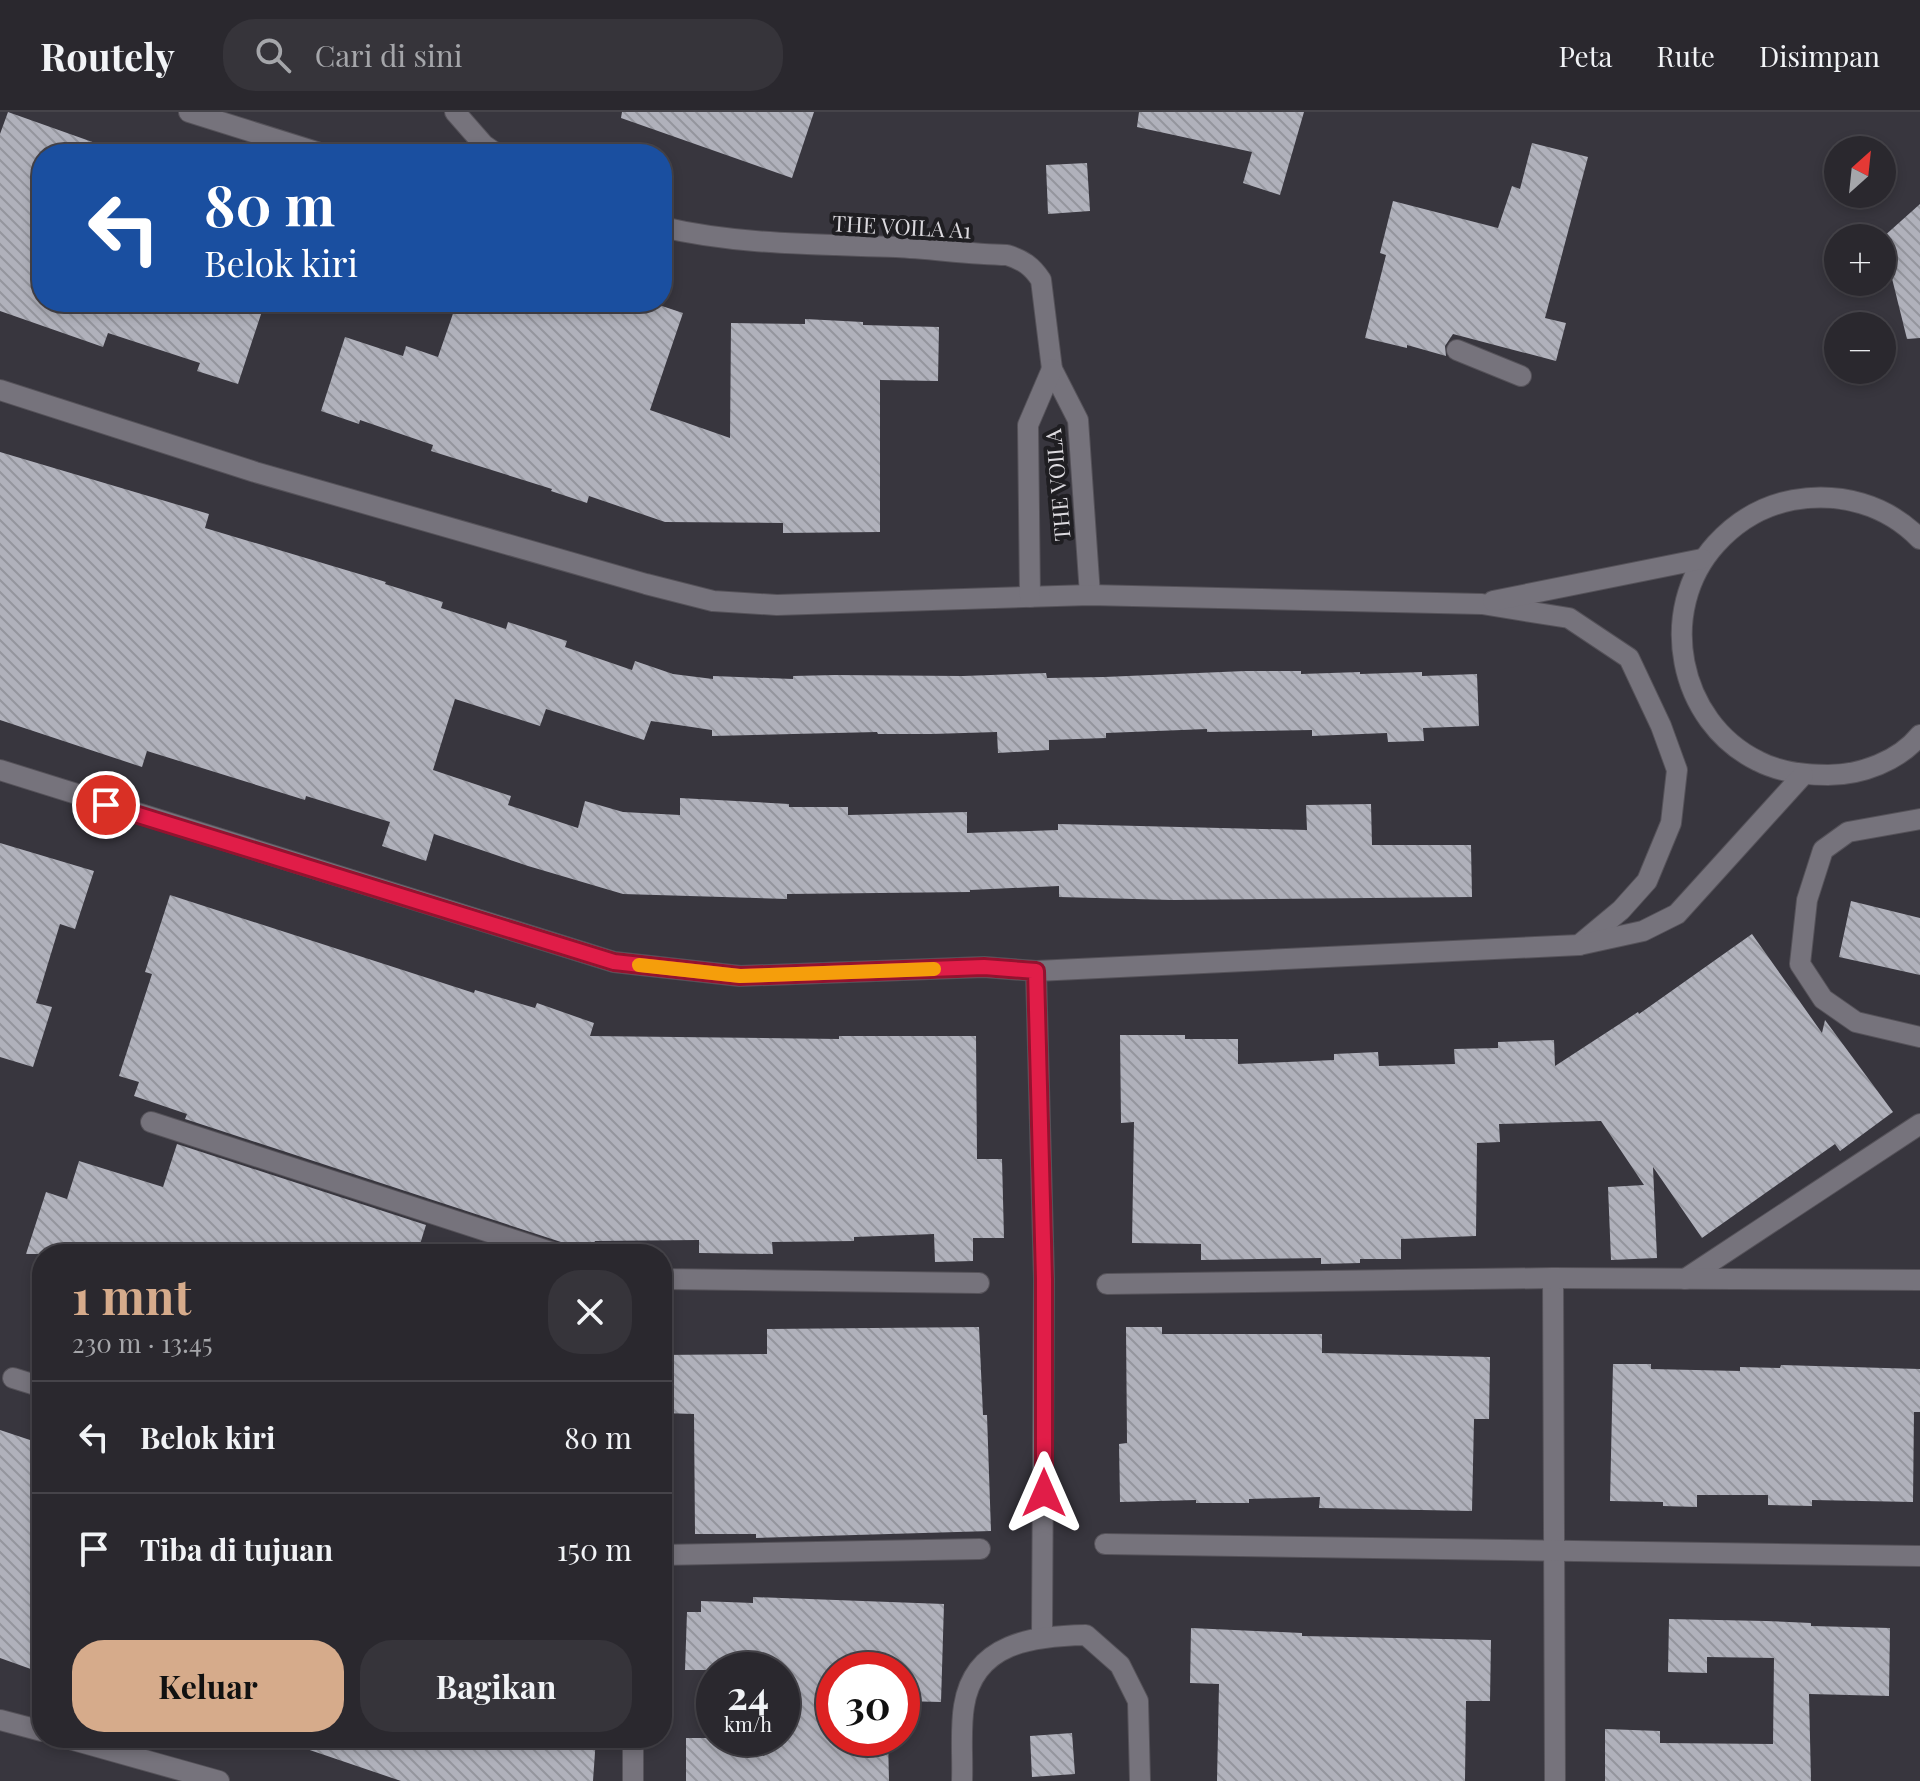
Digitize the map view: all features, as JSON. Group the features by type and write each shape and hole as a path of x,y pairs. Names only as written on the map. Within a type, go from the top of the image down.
{"street":[{"path":"189,112 291,144"},
{"path":"455,112 484,144"},
{"name":"THE VOILA A1","path":"672,229 826,247 898,247 1015,257 1033,269 1041,280 1052,369"},
{"path":"1457,350 1521,376"},
{"name":"THE VOILA","path":"1052,369 1078,420 1090,595"},
{"name":"THE VOILA","path":"1030,597 1028,425 1052,369"},
{"path":"0,390 255,472 713,601 777,605 1090,595 1482,604 1569,618 1629,658 1661,726 1677,770 1671,823 1647,881 1621,910 1579,945"},
{"path":"1916,744 1885,762 1845,775 1803,775 1757,761 1720,734 1693,695 1681,649 1680,619 1687,590 1702,559 1733,525 1771,504 1819,496 1865,503 1906,524 1920,539"},
{"path":"1482,604 1702,559"},
{"path":"0,770 614,962 740,976 984,967 1036,971 1579,945 1643,931 1677,914 1803,775"},
{"path":"1920,819 1848,832 1823,850 1807,900 1800,964 1823,999 1856,1022 1920,1037"},
{"path":"1036,971 1044,1279 1042,1636"},
{"path":"151,1122 526,1244"},
{"path":"1685,1279 1920,1124"},
{"path":"1553,1278 1555,1781"},
{"path":"1107,1284 1553,1278 1920,1280"},
{"path":"672,1279 979,1283"},
{"path":"13,1378 32,1384"},
{"path":"1105,1544 1920,1556"},
{"path":"672,1555 980,1549"},
{"path":"962,1781 964,1704 977,1671 1004,1647 1042,1636 1086,1635 1120,1665 1138,1701 1140,1781"},
{"path":"0,1720 32,1728"},
{"path":"102,1748 219,1781"},
{"path":"633,1748 633,1781"}],"building":[{"path":"8,112 98,144 32,144 32,312 262,312 238,384 197,371 200,363 108,333 103,347 0,311 0,134"},
{"path":"622,112 814,112 792,178 621,118"},
{"path":"1139,112 1304,112 1280,195 1243,183 1252,152 1137,127"},
{"path":"1532,143 1588,157 1545,318 1566,323 1556,361 1453,334 1445,346 1446,356 1365,338 1386,255 1380,253 1393,201 1498,228 1512,186 1520,189"},
{"path":"1087,163 1090,211 1048,214 1046,165"},
{"path":"1920,204 1920,338 1907,339 1896,295 1896,225"},
{"path":"672,309 683,313 650,410 730,438 731,323 805,324 805,319 863,322 863,325 939,327 938,381 880,380 880,532 783,533 783,523 665,522 589,496 587,503 431,451 433,445 360,420 359,424 321,411 345,337 403,356 406,346 438,357 454,312 672,312"},
{"path":"0,452 209,514 205,528 386,582 443,602 441,608 506,629 508,622 567,641 565,647 632,670 635,661 673,674 713,679 713,676 793,679 793,676 835,675 1046,673 1047,678 1245,671 1301,671 1301,674 1422,672 1422,676 1477,674 1479,726 1423,728 1424,741 1388,742 1387,733 1312,736 1312,730 1207,732 1207,729 1106,733 1106,738 1049,740 1049,750 998,753 997,732 712,736 712,730 651,721 644,740 546,709 540,726 455,699 433,770 511,796 508,805 578,828 585,801 623,812 680,815 680,798 789,804 789,807 848,807 848,815 967,812 967,833 1058,830 1058,824 1307,830 1306,805 1371,804 1372,845 1471,845 1472,897 1172,900 1059,897 1059,886 970,892 787,894 787,899 623,894 434,834 426,861 382,846 390,822 306,796 305,800 147,751 142,767 0,720"},
{"path":"0,843 94,871 75,929 60,924 36,1003 52,1007 33,1067 0,1057"},
{"path":"170,895 474,993 475,990 535,1008 537,1003 594,1023 590,1036 839,1039 839,1036 976,1036 977,1159 1002,1159 1004,1238 973,1238 973,1261 935,1262 934,1234 854,1237 854,1241 772,1242 773,1254 699,1253 699,1240 564,1244 185,1119 187,1114 134,1096 139,1082 119,1076 152,974 145,972"},
{"path":"1851,901 1920,918 1920,975 1839,957"},
{"path":"1752,934 1822,1033 1825,1020 1893,1112 1840,1151 1835,1144 1702,1238 1653,1167 1657,1258 1611,1260 1608,1187 1644,1185 1601,1121 1499,1124 1500,1142 1477,1143 1476,1236 1401,1239 1401,1259 1360,1259 1360,1263 1321,1264 1321,1258 1201,1260 1201,1244 1132,1243 1134,1122 1121,1123 1120,1035 1238,1039 1238,1064 1334,1060 1334,1054 1378,1052 1379,1066 1455,1064 1454,1049 1498,1048 1498,1042 1554,1040 1555,1066 1639,1014"},
{"path":"177,1144 426,1225 420,1244 32,1244 32,1254 26,1254 46,1192 67,1199 79,1161 163,1187"},
{"path":"979,1327 983,1415 987,1415 991,1531 756,1538 756,1534 695,1534 694,1414 672,1413 672,1355 767,1354 767,1329"},
{"path":"1126,1327 1162,1327 1162,1334 1322,1334 1322,1353 1490,1357 1489,1419 1474,1419 1472,1511 1319,1508 1320,1497 1249,1499 1249,1503 1196,1503 1196,1500 1120,1502 1119,1444 1127,1443"},
{"path":"1613,1364 1651,1364 1651,1369 1740,1371 1740,1367 1780,1368 1781,1365 1920,1369 1920,1412 1914,1412 1913,1502 1812,1500 1812,1506 1768,1505 1768,1495 1697,1495 1697,1507 1663,1506 1663,1502 1610,1501"},
{"path":"0,1430 32,1441 32,1669 0,1658"},
{"path":"753,1597 944,1604 941,1702 920,1701 920,1652 816,1652 816,1756 888,1756 889,1781 686,1781 686,1738 696,1738 696,1756 800,1756 800,1652 696,1652 696,1670 685,1670 687,1612 701,1612 701,1601 753,1603"},
{"path":"1669,1619 1890,1628 1889,1696 1809,1694 1811,1781 1605,1781 1605,1729 1660,1731 1660,1743 1773,1744 1774,1658 1707,1657 1707,1673 1668,1672"},
{"path":"1191,1628 1302,1633 1302,1636 1491,1640 1490,1701 1466,1701 1465,1781 1217,1781 1219,1684 1190,1683"},
{"path":"1072,1733 1075,1774 1032,1777 1030,1736"},
{"path":"304,1748 595,1748 593,1781 401,1781"}],"slow traffic":[{"path":"639,965 740,976 934,969"}],"route":[{"path":"106,805 614,962 740,976 984,967 1036,971 1044,1279 1044,1493"}]}
